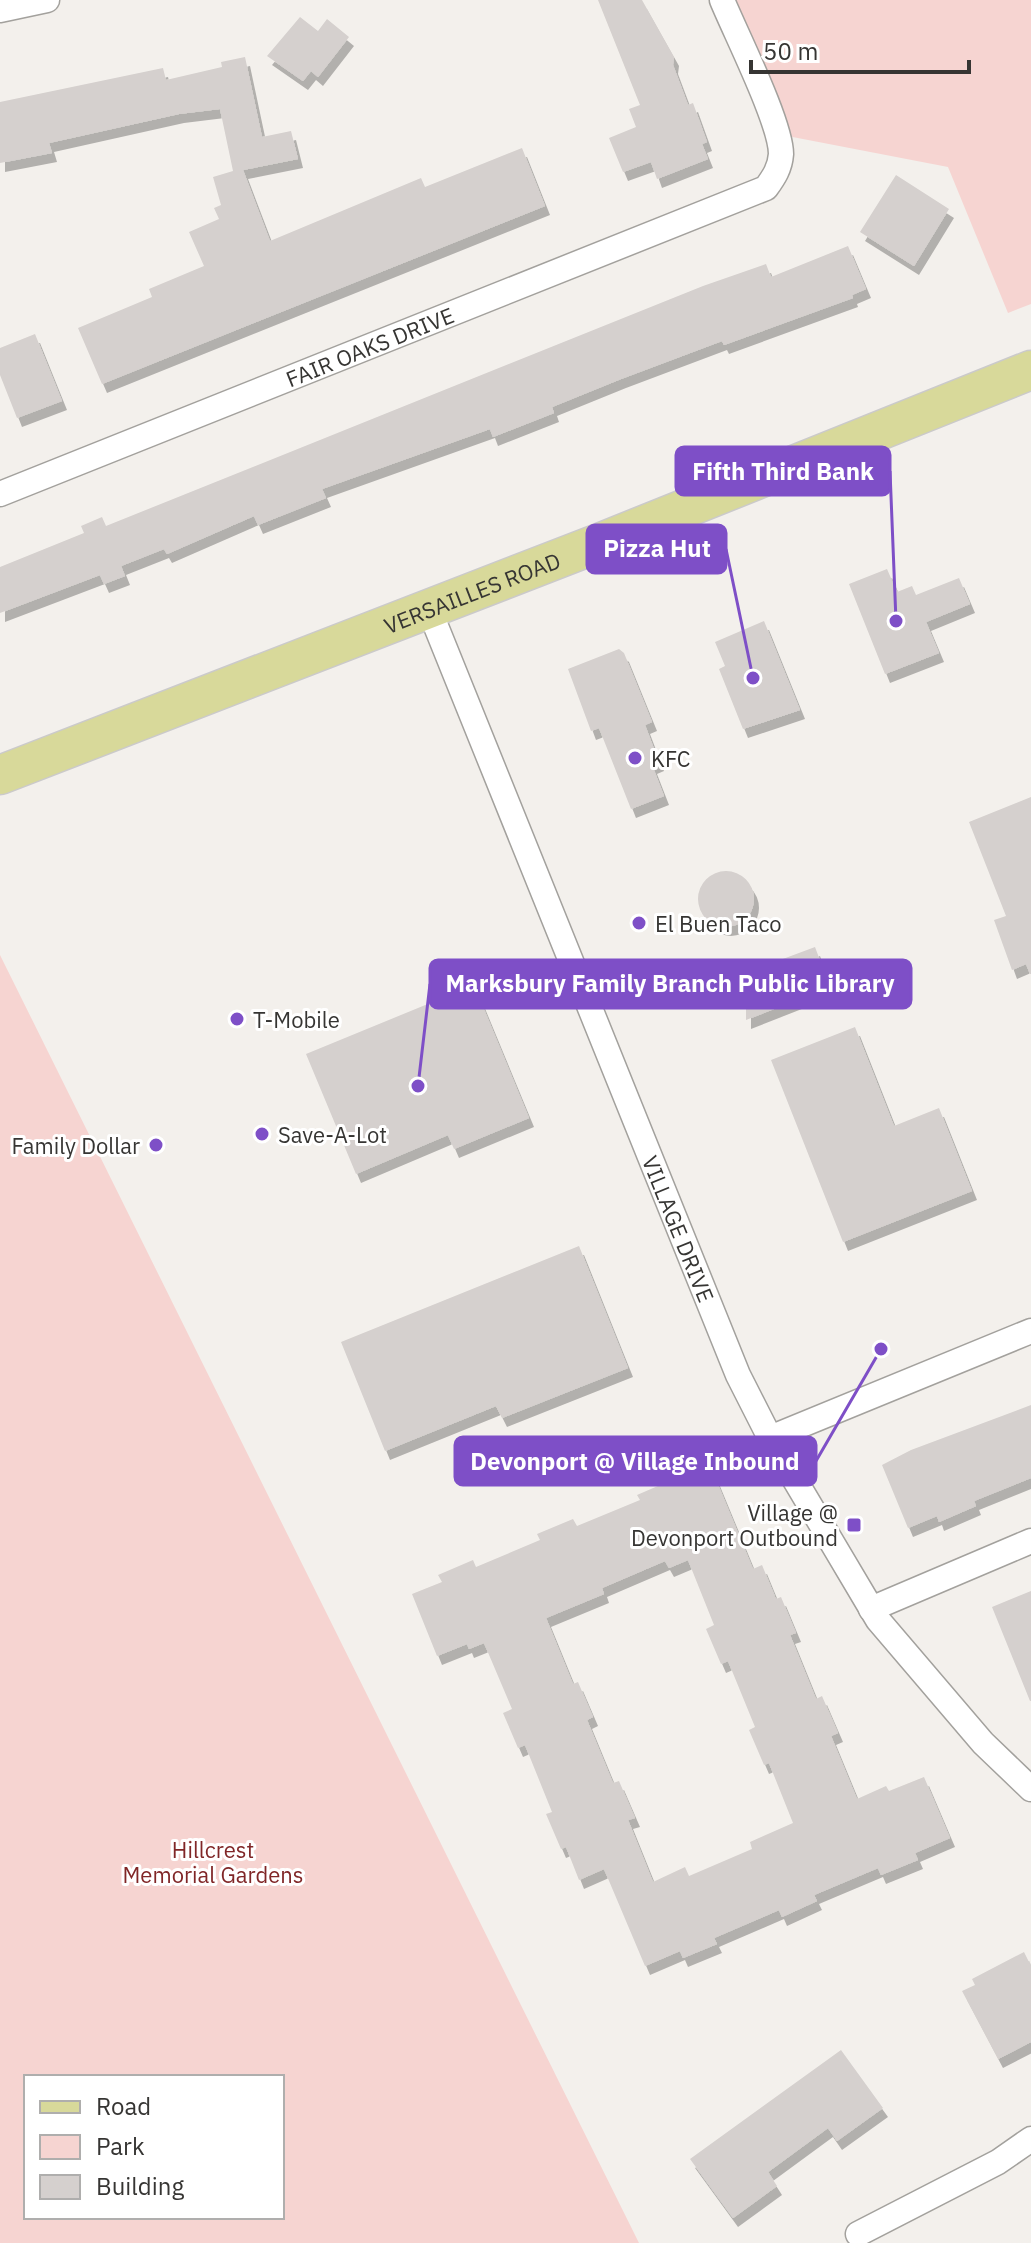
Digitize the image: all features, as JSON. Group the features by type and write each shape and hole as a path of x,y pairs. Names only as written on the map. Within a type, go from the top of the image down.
{"main road":[{"name":"VERSAILLES ROAD","path":"0,775 1031,370"}],"street":[{"path":"0,10 47,0"},
{"name":"FAIR OAKS DRIVE","path":"0,494 766,188 776,176 780,146 722,0"},
{"name":"VILLAGE DRIVE","path":"429,609 738,1375 770,1438 871,1609 974,1733 1031,1789"},
{"path":"770,1438 1031,1331"},
{"path":"871,1609 1031,1541"},
{"path":"858,2234 998,2162 1031,2139"}],"green space":[{"path":"722,0 1031,0 1031,304 1008,313 948,167 777,134"},
{"name":"Hillcrest Memorial Gardens","path":"0,955 639,2243 0,2243"}],"building":[{"path":"598,0 642,0 674,57 673,65 688,105 693,103 707,142 702,144 708,159 657,179 651,162 623,172 609,138 636,127 629,109 640,105"},
{"path":"300,17 318,31 327,19 349,37 318,77 311,71 303,81 267,56"},
{"path":"245,57 262,137 291,131 298,159 243,170 270,241 421,178 425,187 522,148 545,206 102,384 78,328 152,297 149,289 204,266 189,232 219,219 214,208 221,205 213,177 233,171 220,109 179,114 49,143 52,153 0,163 0,102 163,68 166,80 222,67 221,62"},
{"path":"896,175 949,209 914,266 860,232"},
{"path":"848,246 866,289 852,295 853,298 724,345 722,341 621,379 552,407 554,413 493,437 490,429 322,489 326,498 258,525 254,516 167,554 164,549 121,566 125,576 104,584 100,575 0,613 0,567 84,533 81,526 102,517 106,526 703,286 766,264 771,277"},
{"path":"35,334 62,401 17,418 0,375 0,348"},
{"path":"887,569 897,592 912,586 916,595 959,578 970,604 926,622 939,653 885,674 849,584"},
{"path":"764,621 800,710 743,729 719,669 725,666 715,642"},
{"path":"619,649 624,653 652,722 645,725 659,762 652,765 664,796 631,809 599,728 591,731 568,669"},
{"path":"1031,797 1030,974 1026,964 1012,970 994,920 1006,916 969,822"},
{"path":"726,871 746,879 754,899 746,919 726,927 706,919 698,899 706,879"},
{"path":"815,947 830,987 746,1020 746,1003 732,978"},
{"path":"474,985 529,1118 454,1149 448,1135 356,1174 306,1054"},
{"path":"855,1027 894,1126 939,1108 972,1191 843,1242 771,1060"},
{"path":"579,1246 628,1368 502,1418 496,1406 385,1451 341,1342"},
{"path":"1031,1405 1031,1478 974,1501 976,1506 939,1522 937,1516 908,1528 882,1465 911,1450"},
{"path":"712,1470 753,1569 762,1565 776,1599 781,1597 796,1633 790,1635 816,1699 822,1696 838,1733 831,1736 857,1799 886,1786 889,1791 924,1777 950,1838 915,1853 918,1860 881,1875 878,1868 814,1895 817,1901 782,1917 779,1910 714,1938 717,1944 683,1958 680,1951 645,1966 604,1869 579,1880 566,1847 561,1849 546,1814 552,1812 525,1745 518,1748 503,1713 512,1709 484,1643 469,1649 467,1644 437,1656 412,1594 442,1582 438,1575 473,1560 476,1567 540,1540 537,1534 573,1519 577,1526 640,1500 637,1495 674,1479 677,1485","holes":["688,1560 714,1625 706,1629 721,1664 728,1661 755,1727 749,1730 764,1765 769,1763 793,1823 750,1842 752,1849 689,1876 685,1867 653,1882 628,1820 635,1818 619,1781 613,1783 587,1720 593,1717 578,1682 573,1684 546,1618 604,1594 602,1588 665,1561 669,1568"]},
{"path":"1031,1591 1031,1701 1030,1701 992,1607"},
{"path":"1024,1952 1031,1966 1031,2042 998,2059 962,1991 975,1985 972,1979"},
{"path":"841,2050 883,2108 837,2141 828,2128 768,2172 777,2186 733,2218 690,2159"}],"place":[{"name":"Fifth Third Bank","path":"896,621"},
{"name":"Pizza Hut","path":"753,678"},
{"name":"KFC","path":"635,758"},
{"name":"El Buen Taco","path":"639,923"},
{"name":"T-Mobile","path":"237,1019"},
{"name":"Marksbury Family Branch Public Library","path":"418,1086"},
{"name":"Save-A-Lot","path":"262,1134"},
{"name":"Family Dollar","path":"156,1145"},
{"name":"Devonport @ Village Inbound","path":"881,1349"},
{"name":"Village @ Devonport Outbound","path":"854,1525"}]}
